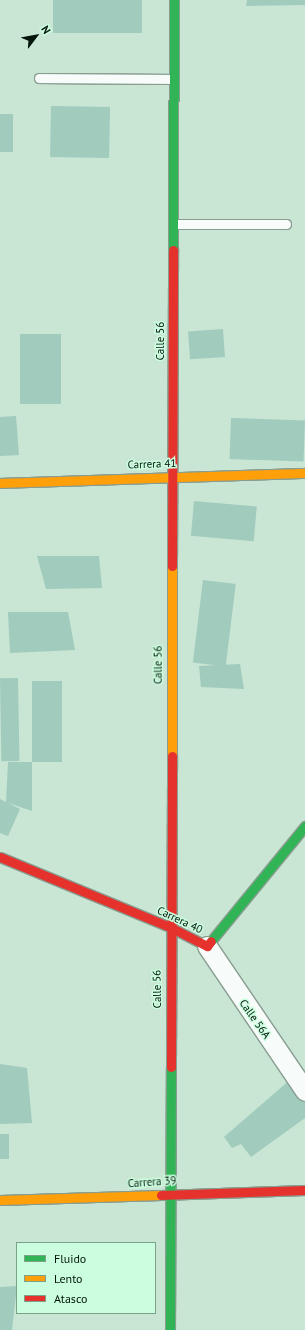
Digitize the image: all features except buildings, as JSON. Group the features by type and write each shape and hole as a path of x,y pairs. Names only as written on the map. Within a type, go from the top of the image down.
{"street":[{"name":"Calle 56","path":"170,1330 170,927 174,0"},
{"name":"Carrera 41","path":"0,483 172,475 305,473"},
{"name":"Carrera 40","path":"0,856 170,927 207,946 305,826"},
{"name":"Calle 56A","path":"207,946 305,1091"},
{"name":"Carrera 39","path":"0,1200 171,1192 305,1190"}],"lane":[{"path":"39,78 174,79"},
{"path":"173,224 286,224"}],"traffic: fast":[{"path":"173,250 174,0"},
{"path":"211,941 305,826"},
{"path":"170,1330 171,1067"}],"traffic: slow":[{"path":"0,483 305,473"},
{"path":"172,566 172,756"},
{"path":"0,1200 161,1195"}],"traffic: jam":[{"path":"172,566 173,250"},
{"path":"171,1067 172,756"},
{"path":"0,857 170,927 207,946 211,941"},
{"path":"161,1195 305,1190"}]}
